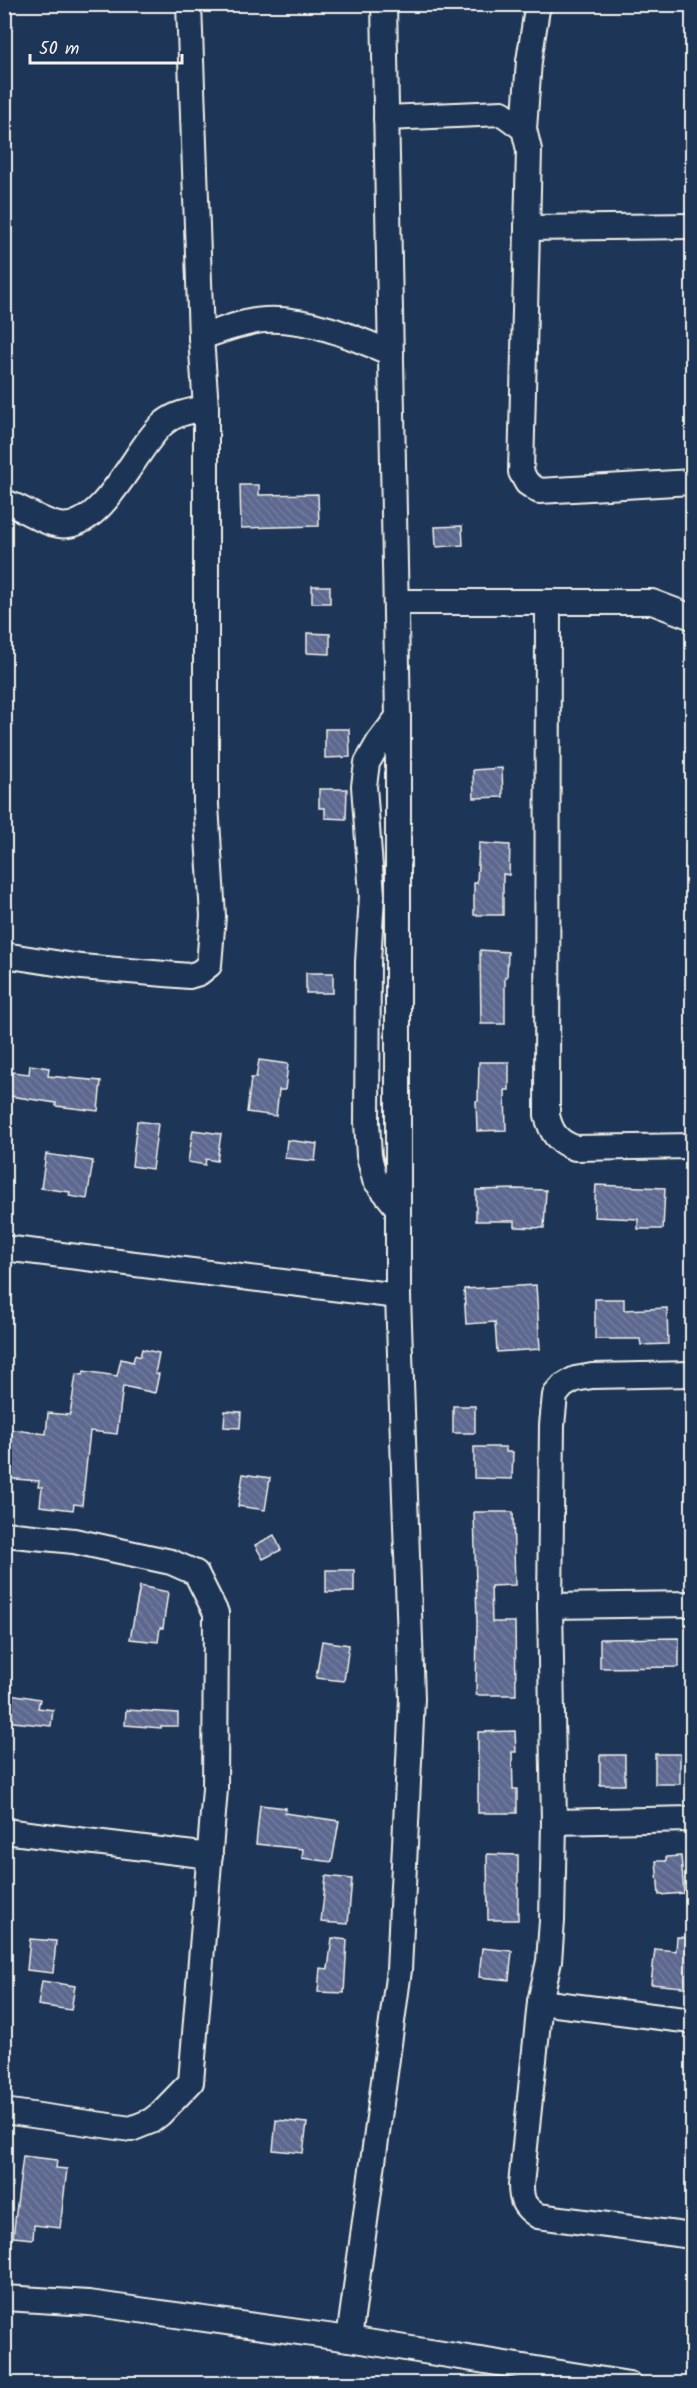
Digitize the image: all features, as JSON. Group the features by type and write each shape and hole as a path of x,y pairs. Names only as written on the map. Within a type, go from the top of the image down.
{"street":[{"path":"4,955 81,967 189,976 199,973 209,965 213,916 206,794 206,408 201,337 189,4"},
{"path":"349,2339 399,1970 412,1698 407,1494 398,1296 398,717 384,4"},
{"path":"540,4 537,9 529,61 524,129 529,150 521,472 527,483 539,491 693,482"},
{"path":"386,118 502,113 524,129"},
{"path":"527,228 693,226"},
{"path":"201,337 262,320 290,321 339,332 391,353"},
{"path":"4,502 60,525 80,522 110,495 142,447 164,423 185,412 206,408"},
{"path":"396,602 652,602 693,617"},
{"path":"548,603 547,1115 555,1138 575,1148 693,1146"},
{"path":"397,1207 375,1180 369,1156 367,1122 368,962 372,895 364,786 367,763 398,717"},
{"path":"368,1033 398,1035"},
{"path":"6,1252 398,1296"},
{"path":"693,1374 592,1376 575,1379 563,1386 555,1395 552,1425 550,1606 554,1822 552,1921 549,1961 540,2002 520,2185 521,2198 526,2208 538,2216 693,2236"},
{"path":"4,1534 74,1541 171,1562 196,1573 216,1613 215,1789 191,2082 160,2114 151,2121 131,2129 4,2110"},
{"path":"550,1606 693,1604"},
{"path":"554,1822 693,1819"},
{"path":"4,1831 210,1856"},
{"path":"540,2002 693,2020"},
{"path":"4,2298 89,2302 349,2339 627,2383"}],"building":[{"path":"240,485 259,485 259,495 318,494 319,526 241,528"},
{"path":"462,526 463,545 436,547 435,527"},
{"path":"312,586 330,586 330,603 312,603"},
{"path":"307,633 330,634 330,654 307,653"},
{"path":"325,729 349,729 350,757 325,758"},
{"path":"502,768 503,797 474,798 473,770"},
{"path":"319,789 347,789 346,819 325,818 325,808 319,808"},
{"path":"479,843 510,845 509,875 503,874 503,915 474,915 474,883 477,883"},
{"path":"480,950 508,952 507,977 505,977 505,1024 481,1024"},
{"path":"306,973 333,973 333,993 306,993"},
{"path":"259,1060 288,1064 285,1090 279,1090 276,1116 247,1112 251,1078 256,1078"},
{"path":"479,1062 509,1062 509,1090 505,1090 506,1130 477,1131 476,1101 478,1101"},
{"path":"30,1065 49,1068 48,1076 101,1081 98,1111 56,1106 56,1103 4,1095 4,1071 29,1074"},
{"path":"137,1121 158,1124 152,1169 132,1166"},
{"path":"193,1130 221,1134 217,1161 206,1159 205,1165 188,1162"},
{"path":"287,1140 317,1144 315,1161 285,1158"},
{"path":"46,1154 93,1161 87,1199 69,1196 70,1192 41,1188"},
{"path":"596,1185 665,1188 663,1229 638,1229 638,1219 594,1217"},
{"path":"476,1190 546,1190 544,1228 515,1227 515,1221 476,1221"},
{"path":"536,1285 540,1349 497,1352 495,1322 466,1324 464,1289"},
{"path":"595,1299 624,1299 624,1310 667,1308 668,1344 641,1345 640,1339 595,1339"},
{"path":"142,1349 159,1353 155,1374 159,1374 155,1393 123,1386 117,1434 90,1431 82,1505 74,1504 73,1510 40,1506 42,1487 38,1487 39,1481 4,1478 4,1433 7,1433 7,1429 46,1434 48,1413 70,1415 76,1374 83,1375 84,1371 117,1376 121,1359 133,1362 135,1355 140,1357"},
{"path":"453,1406 475,1406 475,1433 453,1433"},
{"path":"225,1411 241,1412 240,1428 224,1427"},
{"path":"474,1447 506,1447 506,1452 513,1452 512,1479 474,1478"},
{"path":"243,1474 270,1478 265,1510 238,1506"},
{"path":"474,1512 513,1512 515,1585 491,1586 492,1622 515,1622 516,1695 476,1695"},
{"path":"274,1535 281,1550 263,1559 255,1545"},
{"path":"326,1570 354,1570 354,1592 326,1592"},
{"path":"140,1586 168,1592 163,1628 160,1628 158,1642 130,1639"},
{"path":"679,1638 679,1667 600,1668 600,1639"},
{"path":"322,1641 349,1645 344,1681 316,1678"},
{"path":"4,1693 40,1699 38,1708 53,1710 51,1726 4,1721"},
{"path":"126,1710 178,1713 178,1726 161,1726 161,1728 125,1725"},
{"path":"515,1731 516,1752 512,1752 513,1789 517,1789 517,1813 478,1813 478,1732"},
{"path":"655,1754 680,1754 680,1784 655,1784"},
{"path":"600,1755 625,1755 625,1785 600,1785"},
{"path":"260,1805 286,1808 285,1813 339,1821 332,1862 302,1858 303,1849 256,1844"},
{"path":"487,1854 518,1855 518,1920 488,1920"},
{"path":"681,1856 684,1893 659,1895 656,1861 666,1861 666,1857"},
{"path":"326,1876 352,1879 348,1924 321,1922"},
{"path":"677,1937 693,1938 693,1988 651,1984 655,1949 676,1951"},
{"path":"332,1938 347,1940 344,1993 318,1992 320,1968 328,1969"},
{"path":"30,1939 56,1941 53,1973 27,1970"},
{"path":"482,1948 512,1951 509,1980 479,1977"},
{"path":"42,1981 75,1986 71,2010 38,2005"},
{"path":"276,2120 307,2123 303,2153 273,2150"},
{"path":"23,2156 57,2160 56,2168 67,2169 60,2228 34,2225 33,2239 13,2237"}]}
